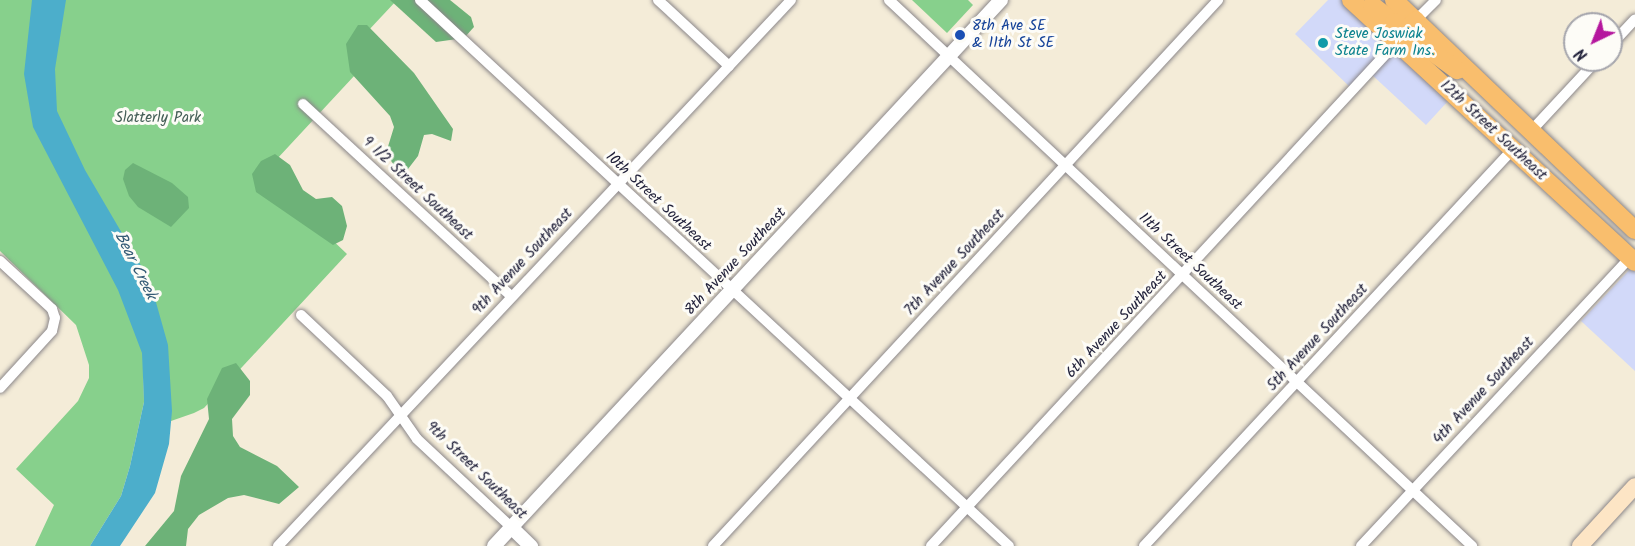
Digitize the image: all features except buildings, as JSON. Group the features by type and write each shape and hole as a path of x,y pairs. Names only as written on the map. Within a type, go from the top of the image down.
{"main road":[{"name":"12th Street Southeast","path":"1351,0 1633,260"},
{"path":"1366,0 1394,22 1410,26 1416,20"},
{"name":"12th Street Southeast","path":"1394,0 1635,230"},
{"path":"1396,43 1404,38 1416,40 1437,58 1478,80"},
{"path":"1580,546 1635,486"}],"street":[{"name":"10th Street Southeast","path":"420,0 1009,546"},
{"path":"658,0 729,66"},
{"name":"9th Avenue Southeast","path":"278,546 791,0"},
{"name":"11th Street Southeast","path":"889,0 1472,546"},
{"name":"8th Avenue Southeast","path":"494,546 1001,0"},
{"name":"7th Avenue Southeast","path":"713,546 1218,0"},
{"path":"1416,20 1436,0"},
{"path":"1623,32 1635,19"},
{"name":"6th Avenue Southeast","path":"931,546 1396,43"},
{"path":"1531,131 1586,72"},
{"name":"9 1/2 Street Southeast","path":"303,104 512,296"},
{"name":"5th Avenue Southeast","path":"1144,546 1298,383 1513,149"},
{"name":"4th Avenue Southeast","path":"1361,546 1633,260"},
{"path":"0,261 52,309 52,331 0,388"},
{"name":"9th Street Southeast","path":"301,315 387,396 417,439 531,546"}],"shaded area":[{"path":"1328,0 1344,0 1449,100 1426,125 1370,73 1353,90 1295,34"},
{"path":"1631,268 1635,272 1635,371 1581,321"}],"green space":[{"name":"Slatterly Park","path":"0,0 397,0 367,32 381,47 263,174 347,254 204,408 171,421 143,363 144,402 130,466 121,496 90,546 35,546 54,505 16,469 78,401 89,378 89,365 76,325 0,251"},
{"path":"390,0 450,0 471,17 474,27 464,38 436,42"},
{"path":"912,0 968,0 973,5 947,33"},
{"path":"358,25 367,25 414,73 453,129 451,141 432,134 424,135 418,156 408,169 397,170 386,153 394,127 390,116 350,72 346,44"},
{"path":"275,154 290,165 303,190 316,199 332,197 342,206 347,226 343,240 333,245 256,192 252,174 261,161"},
{"path":"133,163 172,183 188,197 189,208 171,227 138,207 129,196 123,179 125,170"},
{"path":"236,363 250,381 250,395 232,419 233,436 240,447 277,466 299,487 279,504 244,495 228,498 199,515 188,529 186,546 145,546 174,511 181,476 209,419 207,399 222,368"}],"water":[{"name":"Bear Creek","path":"32,0 66,0 55,69 57,111 85,170 150,281 168,345 172,411 169,444 155,493 120,546 90,546 121,496 130,466 144,402 142,353 118,290 33,127 24,74"}],"place":[{"name":"8th Ave SE & 11th St SE","path":"960,35"},
{"name":"Steve Joswiak State Farm Ins.","path":"1323,43"}]}
